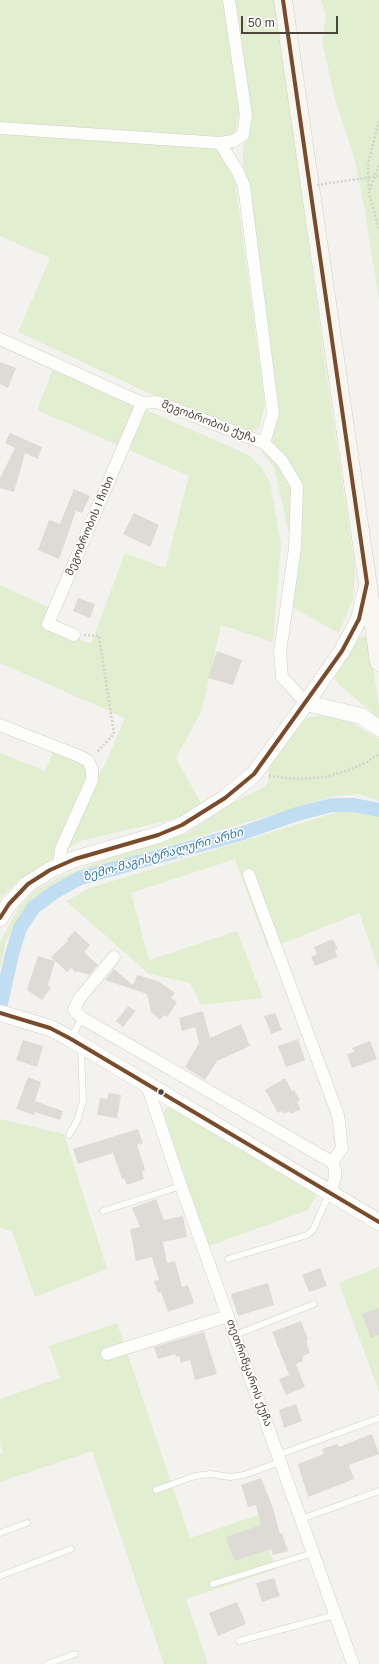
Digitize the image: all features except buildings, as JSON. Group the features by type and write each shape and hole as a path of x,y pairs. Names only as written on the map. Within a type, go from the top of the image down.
{"main road":[{"path":"283,0 379,662"}],"street":[{"path":"0,128 220,143 233,141 243,135 246,115 229,0"},
{"path":"220,143 238,172 244,186 273,413 264,443"},
{"name":"მეგობრობის ქუჩა","path":"0,339 142,403 157,402 264,443 282,460 297,486 295,548 280,652 282,677 306,704"},
{"name":"მეგობრობის I ჩიხი","path":"74,635 48,624 142,403"},
{"path":"0,918 9,904 28,884 50,870 75,859 158,835 182,825 225,798 254,774 306,704 342,651 359,618 367,583"},
{"path":"306,704 361,716 379,728"},
{"path":"0,725 80,756 88,761 92,769 92,780 61,849 60,856 64,864"},
{"path":"250,874 338,1115 342,1148 332,1162"},
{"path":"114,958 79,999 74,1010 82,1018 332,1162 335,1169 335,1178 330,1192"},
{"path":"0,1013 18,1017 50,1028 76,1042 146,1082 379,1222"},
{"name":"თეთრიწყაროს ქუჩა","path":"146,1082 181,1186 353,1664"},
{"path":"107,1354 228,1316"}],"lane":[{"path":"69,1135 77,1121 83,1101 76,1042 82,1018"},
{"path":"103,1211 181,1186"},
{"path":"228,1258 307,1235 313,1230 330,1192"},
{"path":"235,1335 314,1304"},
{"path":"156,1490 195,1476 211,1474 230,1477 244,1474 279,1458 379,1418"},
{"path":"301,1519 379,1491"},
{"path":"0,1533 27,1523"},
{"path":"0,1576 71,1549"},
{"path":"213,1584 313,1553"},
{"path":"239,1641 335,1615"},
{"path":"47,1664 75,1654"}],"path":[{"path":"379,122 368,164 369,193 379,229"},
{"path":"369,193 379,164"},
{"path":"317,185 379,176"},
{"path":"74,635 99,636 114,734 88,761"},
{"path":"254,774 297,779 325,777 366,763 379,754"}],"green space":[{"path":"0,0 223,0 239,110 232,157 265,405 259,428 241,436 18,332 50,258 0,236"},
{"path":"233,0 275,0 326,371 355,568 353,599 339,633 284,603 292,547 274,467 262,452 272,433 243,170 243,149 250,115"},
{"path":"321,0 379,0 379,300 364,206 354,157 336,103 322,41 326,16"},
{"path":"53,369 249,455 262,468 270,483 281,543 273,642 221,625 202,710 176,758 203,807 178,818 80,841 19,880 0,899 0,753 45,771 53,752 101,773 125,718 0,663 0,585 59,612 50,627 91,644 125,553 165,568 189,476 37,410"},
{"path":"364,636 368,639 379,705 379,718 338,684 334,677 335,671 359,637"},
{"path":"320,716 347,720 379,739 379,801 359,794 335,796 144,853 58,881 31,900 6,941 0,970 0,942 18,909 33,892 57,878 109,858 187,833 236,801 261,789 268,783 269,765 297,726 309,717"},
{"path":"344,810 373,814 379,817 379,970 359,913 268,949 235,859 131,893 149,960 237,931 263,998 201,1005 190,983 149,974 66,901 90,888"},
{"path":"170,1106 317,1194 308,1210 209,1246 165,1122 163,1112"},
{"path":"0,1119 64,1134 107,1269 35,1297 12,1232 0,1227"},
{"path":"379,1267 379,1392 339,1283"},
{"path":"117,1323 190,1538 258,1515 276,1569 186,1599 208,1664 164,1664 92,1451 0,1482 0,1454 3,1453 0,1444 0,1399 60,1378 49,1346"}],"waterway":[{"name":"ზემო-მაგისტრალური არხი","path":"0,1008 12,954 20,928 34,907 56,891 80,878 240,834 297,814 332,805 354,805 379,810"}],"transit line":[{"path":"0,918 9,904 28,884 50,870 75,859 158,835 182,825 225,798 254,774 342,651 359,619 367,583 283,0"},
{"path":"0,1013 50,1028 71,1039 379,1222"}]}
